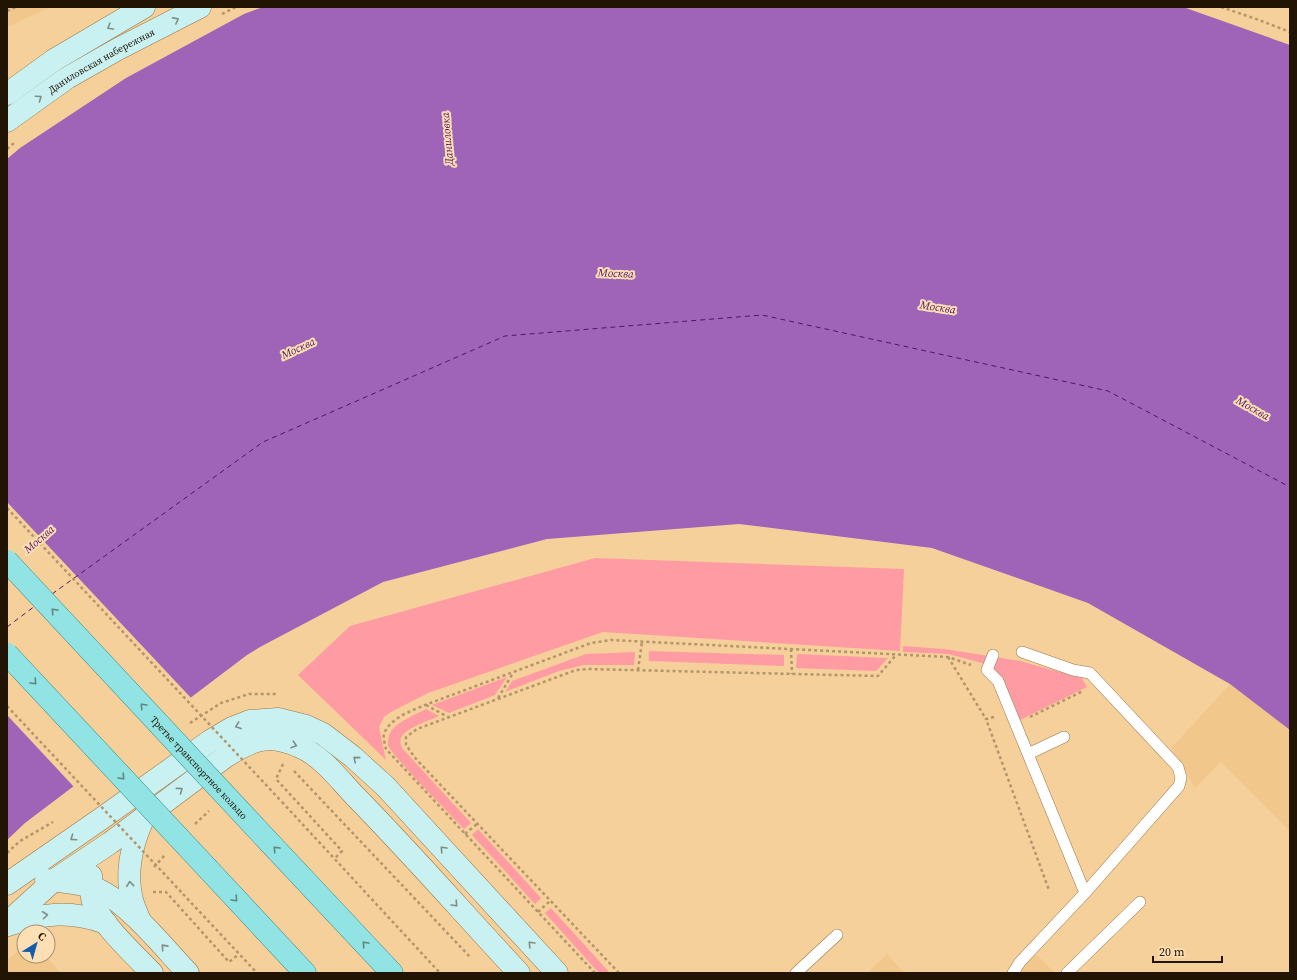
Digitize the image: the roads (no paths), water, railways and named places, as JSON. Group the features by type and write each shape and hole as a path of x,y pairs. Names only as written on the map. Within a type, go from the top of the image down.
{"main road":[{"path":"7,94 54,60 144,7"},
{"name":"Даниловская набережная","path":"7,121 67,78 118,49 200,7"},
{"name":"Третье транспортное кольцо","path":"7,561 392,973"},
{"path":"7,654 305,973"},
{"path":"7,884 210,741 232,728 250,721 278,719 306,726 323,734 353,757 385,786 557,973"},
{"path":"7,924 53,881 110,843 225,757 242,746 256,740 273,739 298,746 314,755 372,813 519,973"},
{"path":"105,816 98,832 92,854 92,898 95,907 106,924 152,973"},
{"path":"140,921 132,901 129,872 132,849 144,817"},
{"path":"7,884 42,880 91,887 101,891 120,904 140,921 188,973"},
{"path":"7,924 31,917 58,914 79,915 92,918 106,924"}],"lane":[{"path":"1013,973 1020,962 1086,893 1179,786 1181,778 1178,767 1090,673 1073,670 1022,652"},
{"path":"993,654 987,670 998,681 1086,893"},
{"path":"1028,754 1064,737"},
{"path":"1067,973 1140,902"},
{"path":"796,973 837,935"}],"water":[{"path":"263,7 1183,7 1290,45 1290,730 1230,684 1088,603 932,548 739,524 547,539 383,582 260,647 247,655 25,823 7,840 7,159 20,148 126,78 244,14"}],"water label":[{"name":"Даниловка","path":"447,139"},
{"name":"Москва","path":"616,273"},
{"name":"Москва","path":"938,307"},
{"name":"Москва","path":"298,348"},
{"name":"Москва","path":"1253,408"},
{"name":"Москва","path":"39,539"}]}
